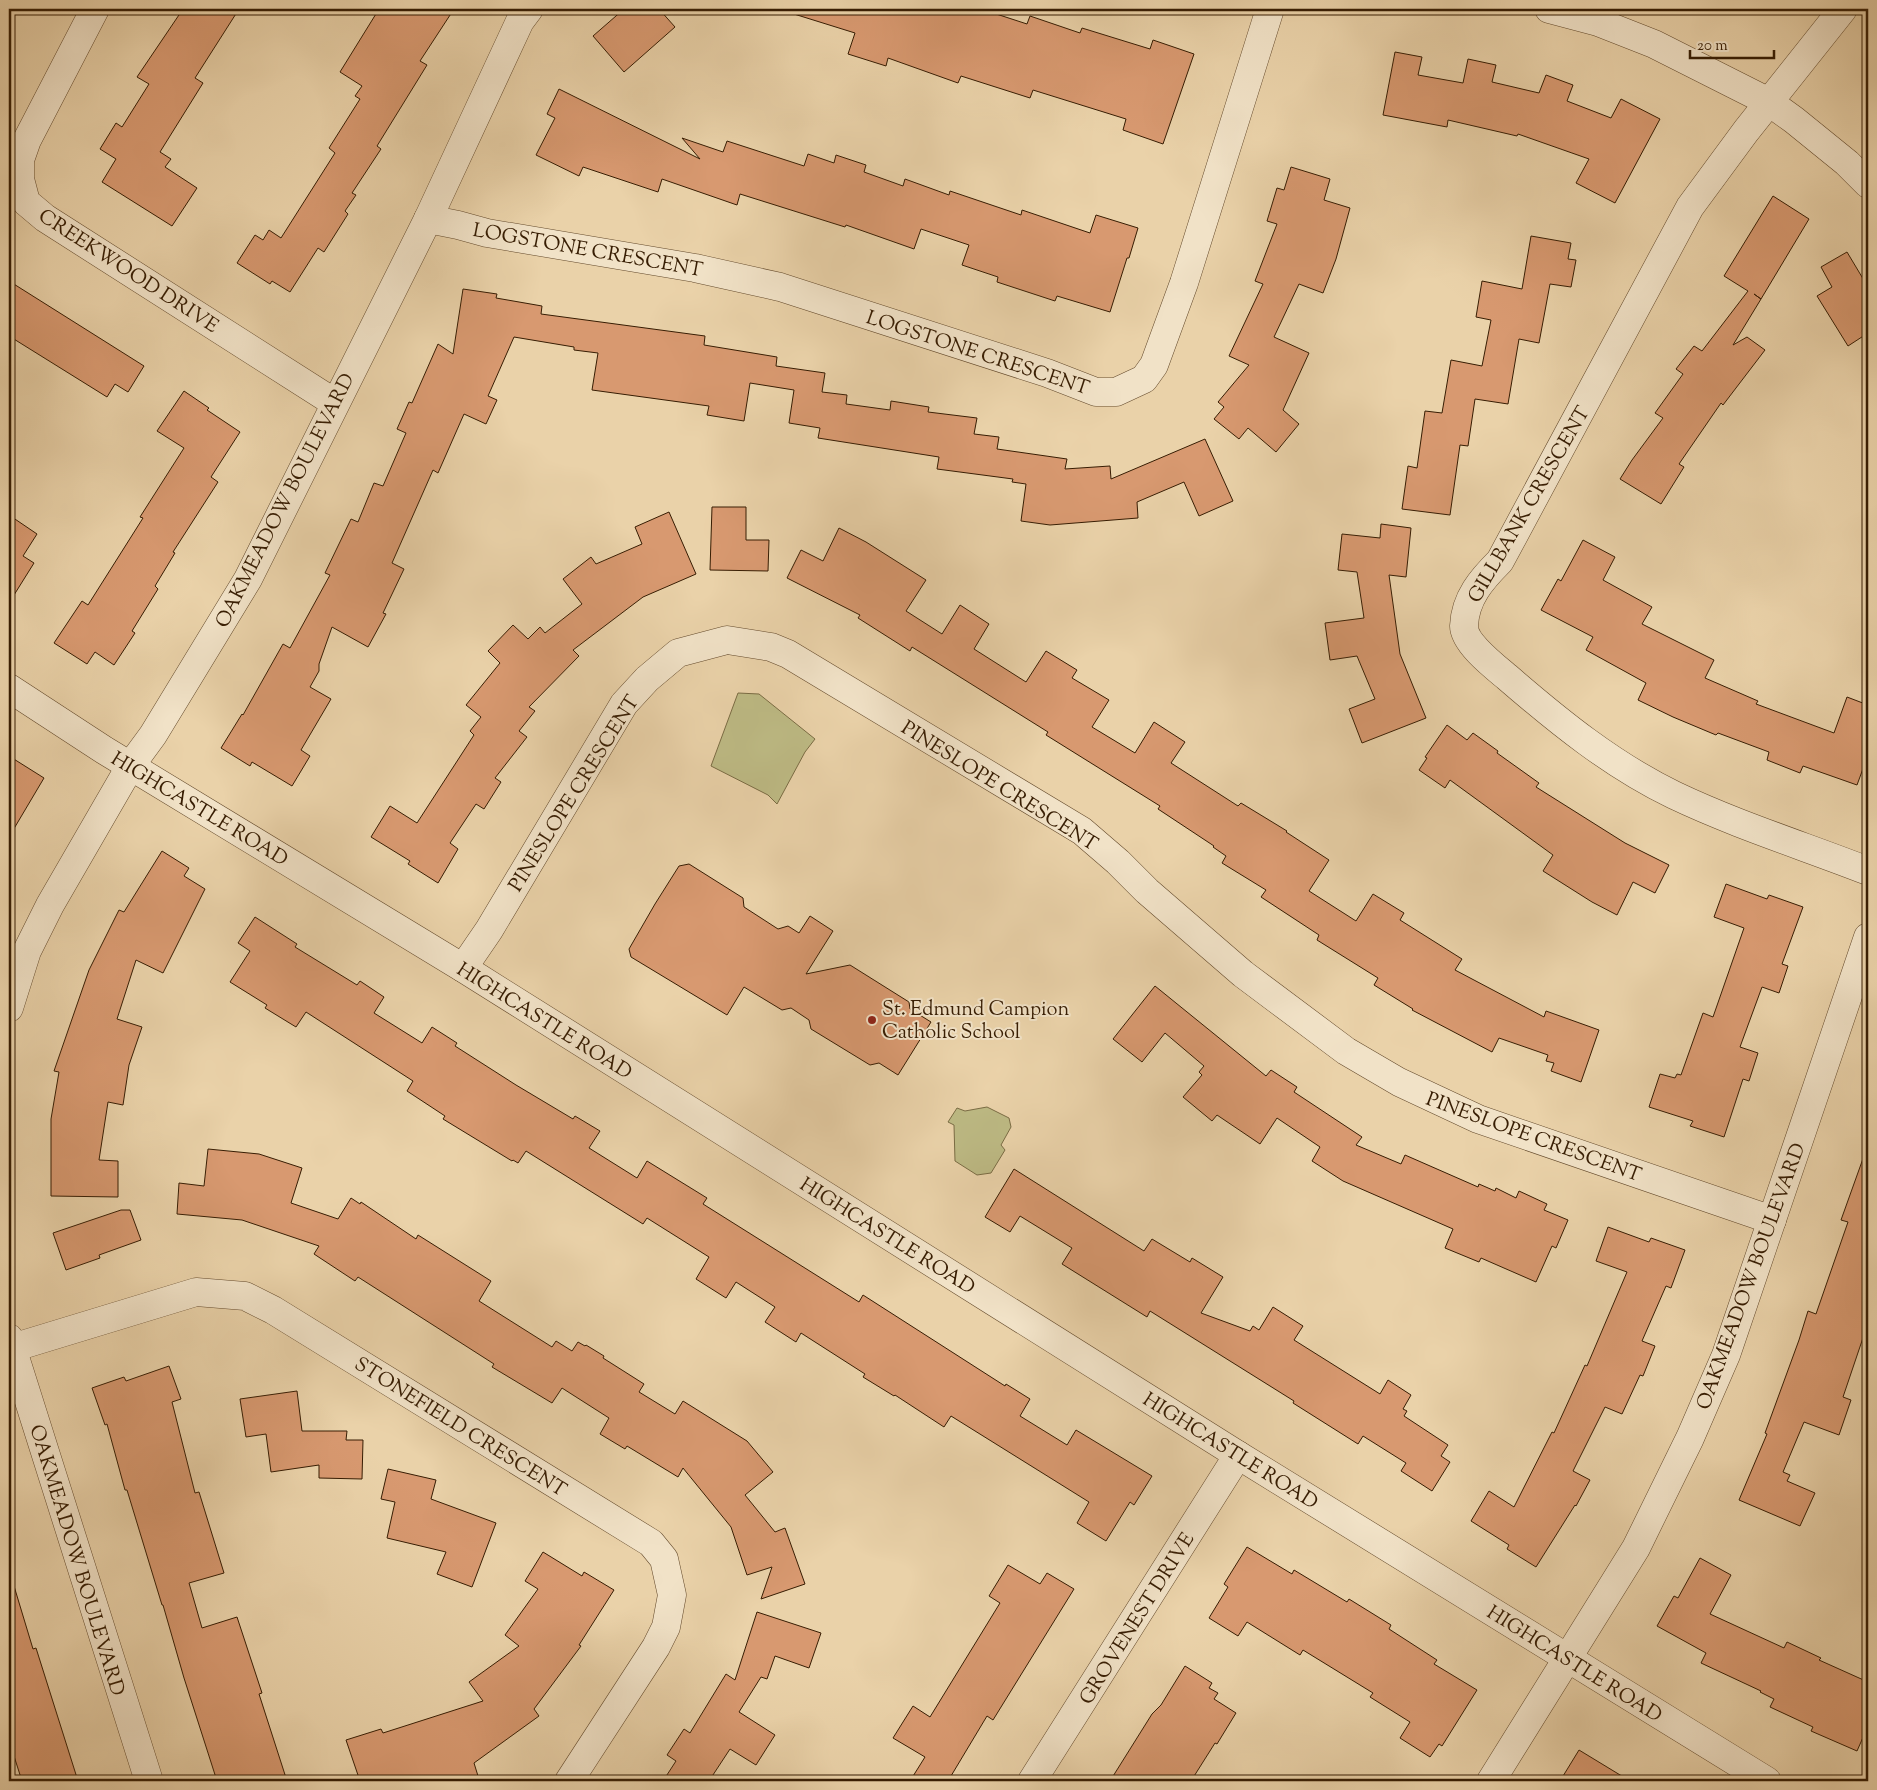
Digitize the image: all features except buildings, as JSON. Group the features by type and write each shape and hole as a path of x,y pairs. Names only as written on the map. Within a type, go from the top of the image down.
{"street":[{"name":"CREEKWOOD DRIVE","path":"95,9 27,140 20,160 20,179 26,202 45,218 336,403"},
{"name":"OAKMEADOW BOULEVARD","path":"9,1008 27,951 50,905 131,765 153,735 248,579 428,219 520,21 529,9"},
{"name":"LOGSTONE CRESCENT","path":"428,219 486,233 695,268 780,287 1047,373 1096,392 1116,392 1144,379 1154,366 1184,283 1270,9"},
{"path":"1548,9 1598,22 1654,44 1769,102 1847,163 1868,184"},
{"path":"1769,102 1843,9"},
{"name":"GILLBANK CRESCENT","path":"1769,102 1690,207 1500,561 1480,582 1470,601 1464,627 1472,643 1509,679 1594,748 1634,773 1716,813 1868,871"},
{"name":"PINESLOPE CRESCENT","path":"463,968 488,930 624,704 646,679 678,653 719,642 727,640 771,647 788,654 1082,832 1243,974 1346,1051 1399,1082 1427,1097 1478,1119 1772,1220"},
{"name":"HIGHCASTLE ROAD","path":"9,688 104,750 463,968 1238,1455 1767,1781"},
{"name":"OAKMEADOW BOULEVARD","path":"1491,1781 1636,1548 1690,1438 1726,1355 1868,936"},
{"name":"STONEFIELD CRESCENT","path":"10,1343 196,1292 245,1296 273,1310 650,1543 664,1559 672,1595 666,1627 656,1647 569,1781"},
{"name":"OAKMEADOW BOULEVARD","path":"10,1343 148,1781"},
{"name":"GROVENEST DRIVE","path":"1032,1781 1238,1455"}],"shaded area":[{"path":"738,693 759,694 815,739 805,752 777,804 768,795 711,766"},
{"path":"987,1107 1009,1118 1011,1127 1001,1145 1005,1150 991,1173 977,1175 955,1161 954,1125 948,1122 957,1108 965,1111"}],"place":[{"name":"St. Edmund Campion Catholic School","path":"872,1020"}]}
